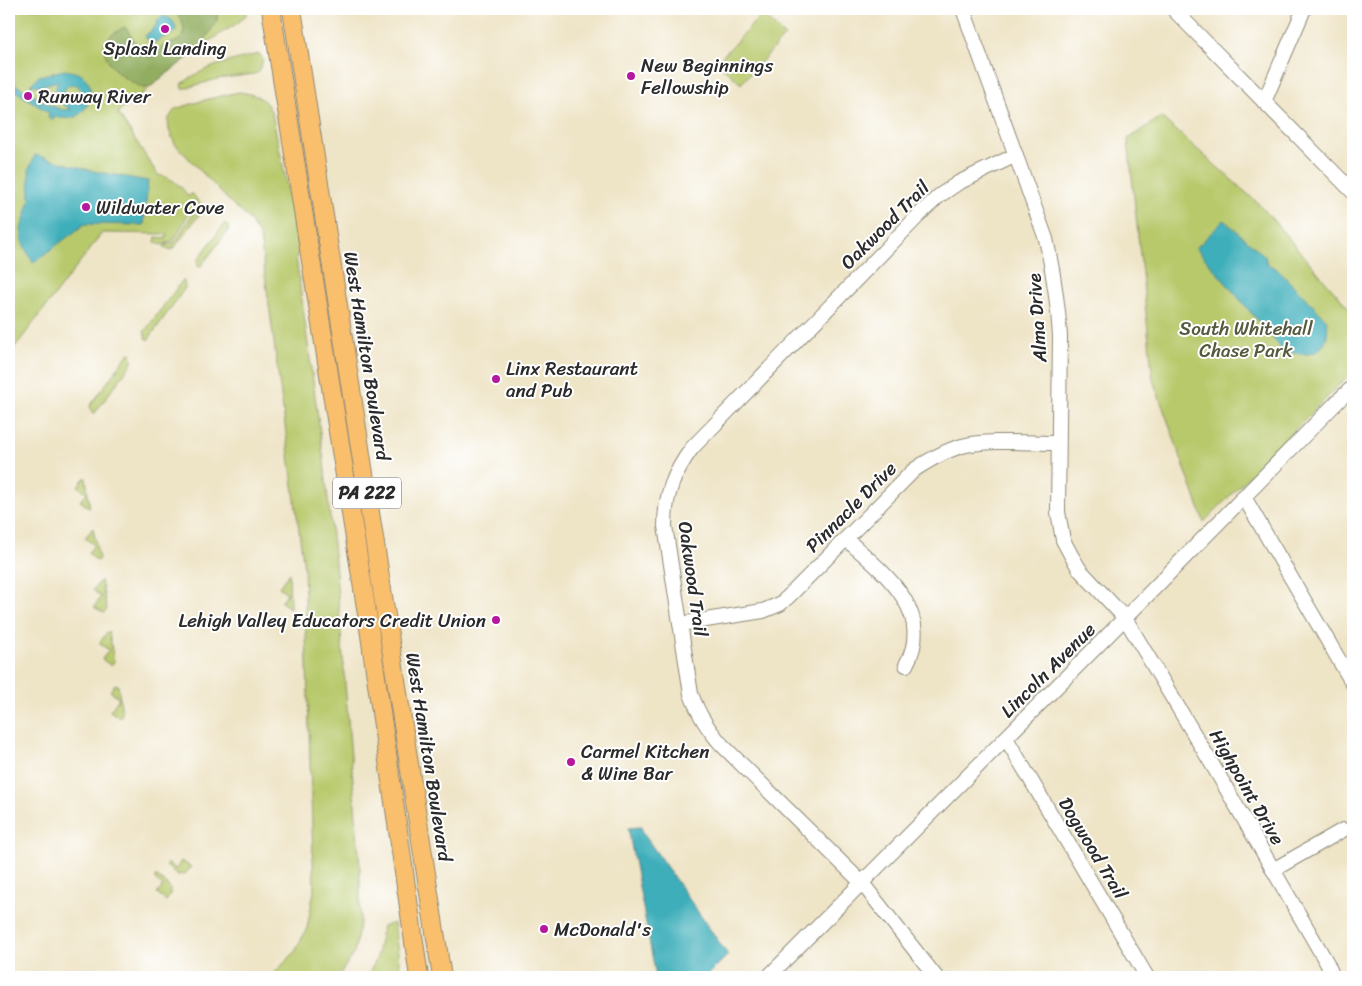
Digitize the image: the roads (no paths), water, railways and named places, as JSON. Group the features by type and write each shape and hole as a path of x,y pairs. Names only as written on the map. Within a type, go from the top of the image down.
{"main road":[{"name":"PA 222","path":"271,9 368,624 419,977"},
{"name":"West Hamilton Boulevard","path":"292,9 442,977"}],"street":[{"name":"Alma Drive","path":"963,9 1046,239 1054,275 1060,336 1058,512 1063,540 1080,570 1125,618"},
{"path":"1173,9 1353,192"},
{"path":"1264,102 1304,9"},
{"name":"Oakwood Trail","path":"936,977 862,883 709,730 698,712 690,694 665,518 672,480 692,448 939,196 958,183 1016,155"},
{"name":"Lincoln Avenue","path":"768,977 1353,388"},
{"name":"Pinnacle Drive","path":"680,624 763,611 780,604 914,470 938,455 964,446 985,442 1058,443"},
{"path":"1244,497 1353,684"},
{"path":"846,539 886,574 899,590 908,607 914,623 916,637 914,649 906,665"},
{"name":"Highpoint Drive","path":"1125,618 1273,870 1333,977"},
{"name":"Dogwood Trail","path":"1006,738 1147,977"},
{"path":"1273,870 1343,830"}],"water":[{"name":"Splash Landing","path":"163,16 173,21 176,31 153,44 150,43 145,36"},
{"name":"Runway River","path":"64,70 83,76 88,81 91,94 86,107 77,116 71,118 55,117 53,120 48,117 49,113 9,87 9,81 50,105 63,110 71,109 57,99 55,92 58,81 40,86 30,85 39,76","holes":["71,84 77,85 81,90 80,97 74,101 68,99 64,95 65,88"]},
{"name":"Wildwater Cove","path":"35,155 93,171 148,181 144,225 85,224 33,263 23,244 21,229 30,200 29,169"},
{"path":"1224,220 1265,256 1268,264 1276,268 1326,319 1327,335 1324,343 1315,352 1302,354 1281,348 1196,248"},
{"path":"641,827 643,833 728,955 706,977 656,977 628,828"}],"place":[{"name":"Splash Landing","path":"165,29"},
{"name":"New Beginnings Fellowship","path":"631,76"},
{"name":"Runway River","path":"28,96"},
{"name":"Wildwater Cove","path":"86,207"},
{"name":"Linx Restaurant and Pub","path":"496,379"},
{"name":"Lehigh Valley Educators Credit Union","path":"496,620"},
{"name":"Carmel Kitchen & Wine Bar","path":"571,762"},
{"name":"McDonald's","path":"544,929"}],"park label":[{"name":"South Whitehall Chase Park","path":"1246,339"}]}
